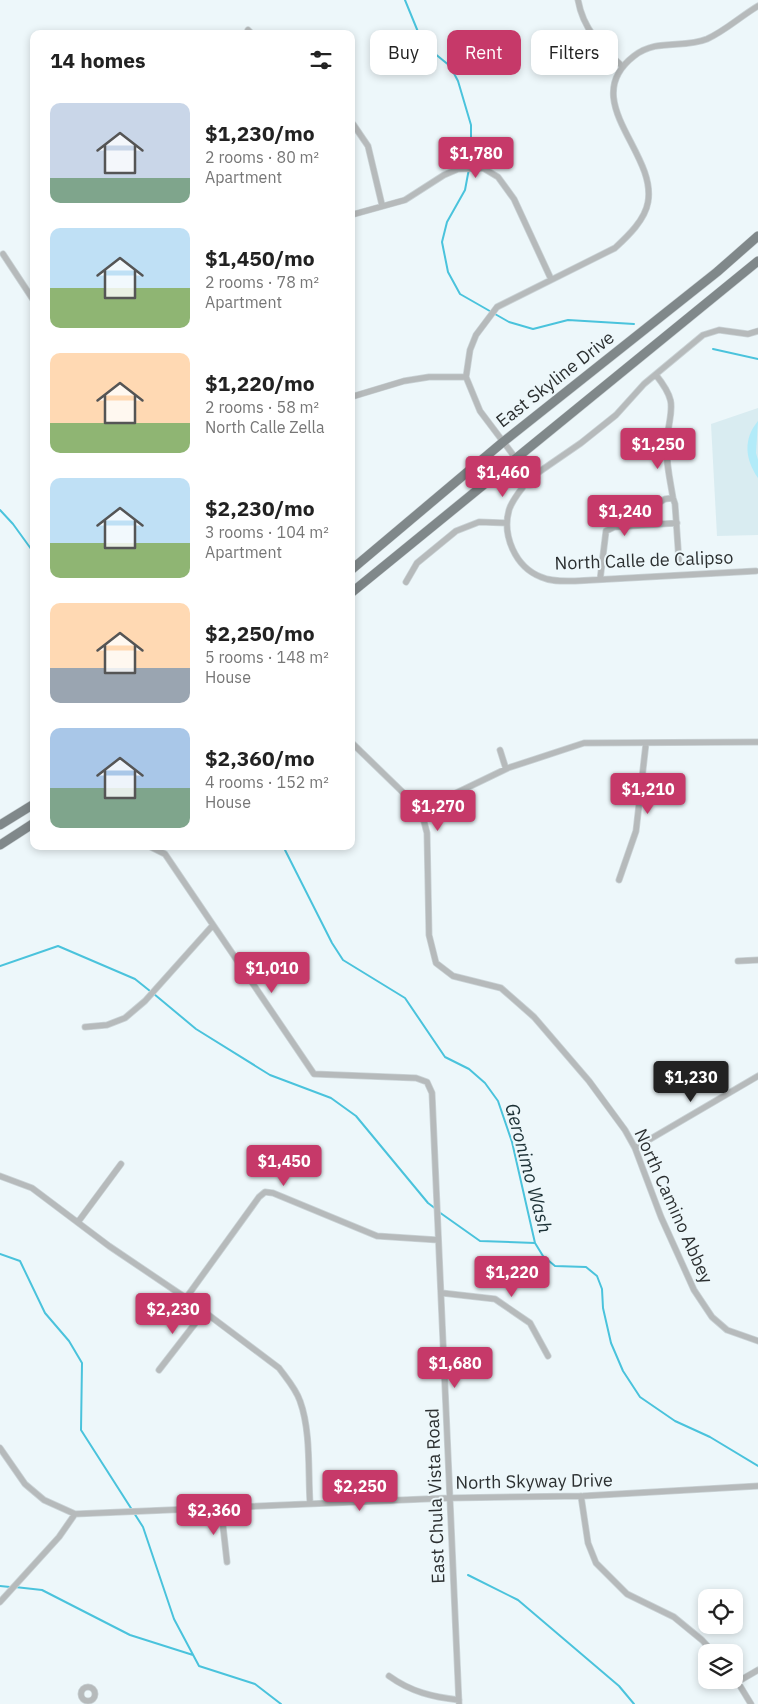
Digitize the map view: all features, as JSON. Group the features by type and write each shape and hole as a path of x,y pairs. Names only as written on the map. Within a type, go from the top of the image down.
{"main road":[{"name":"East Skyline Drive","path":"355,567 502,442 709,278 758,236"},
{"name":"East Skyline Drive","path":"355,590 758,260"},
{"path":"0,825 30,806"},
{"path":"0,845 30,826"}],"street":[{"path":"578,0 580,13 586,28 602,48 622,66"},
{"path":"526,472 480,411 466,377 470,350 476,335 487,317 497,307 616,248 630,235 642,216 648,203 648,186 644,167 617,114 613,95 615,82 622,66 635,55 649,48 664,44 691,43 706,39 758,6"},
{"path":"355,127 368,146 382,205"},
{"path":"355,214 405,200 444,175 458,169 483,168 498,177 514,199 551,279"},
{"path":"4,254 30,295"},
{"path":"536,474 581,443 616,415 644,384 692,343 711,331 726,330 748,334 758,331"},
{"path":"656,374 669,394 671,404 672,414 667,440 667,456 675,504 679,562"},
{"path":"355,397 404,380 429,377 466,377"},
{"path":"526,472 530,471 536,474"},
{"path":"526,472 523,478 526,483"},
{"path":"526,483 534,484 537,478 536,474"},
{"path":"406,582 417,563 456,531 479,522 507,523 510,508 526,483"},
{"path":"626,526 628,521 665,499 673,498"},
{"name":"North Calle de Calipso","path":"507,523 507,534 511,547 522,564 532,574 555,581 756,571"},
{"path":"600,580 606,531 614,527 677,523"},
{"path":"355,746 421,810 506,769 584,743 758,742"},
{"path":"619,880 636,832 646,743"},
{"path":"500,750 506,769"},
{"name":"North Camino Abbey","path":"421,810 427,833 429,935 436,963 453,976 501,988 534,1018 589,1082 625,1130 694,1290 712,1318 727,1330 758,1341"},
{"path":"85,1027 107,1025 125,1018 145,1001 213,925 165,854 157,850"},
{"name":"East Chula Vista Road","path":"213,925 314,1074 416,1078 427,1082 432,1093 459,1702 430,1696 404,1687 389,1676"},
{"path":"738,961 758,960"},
{"path":"634,1148 758,1076"},
{"path":"78,1222 121,1164"},
{"path":"0,1176 32,1188 186,1298 279,1368 291,1383 300,1400 305,1419 310,1503"},
{"path":"186,1298 259,1197 265,1192 273,1193 377,1236 438,1240"},
{"path":"442,1293 495,1299 530,1323 548,1356"},
{"path":"159,1370 204,1312"},
{"name":"North Skyway Drive","path":"0,1448 25,1484 44,1500 75,1514 449,1498 580,1496 758,1486"},
{"path":"580,1496 588,1543 596,1563 627,1594 674,1617 706,1644"},
{"path":"221,1508 227,1562"},
{"path":"0,1602 58,1537 75,1514"},
{"path":"743,1679 758,1670"},
{"path":"743,1689 751,1704"}],"shaded area":[{"path":"758,408 758,535 717,536 711,424"},
{"path":"758,421 756,453 758,478 750,464 748,442 753,428"}],"waterway":[{"path":"405,0 423,44 450,66 458,81 471,125 471,158 465,190 447,222 442,242 448,272 460,294 509,322 533,329 568,320 634,324"},
{"path":"713,349 758,359"},
{"name":"Geronimo Wash","path":"0,510 30,547"},
{"name":"Geronimo Wash","path":"285,850 332,943 343,960 405,998 445,1057 469,1069 485,1083 498,1101 512,1142 535,1243 543,1256 555,1266 586,1267 597,1276 602,1289 603,1308 611,1343 623,1371 640,1397 675,1421 710,1437 758,1466"},
{"path":"0,966 58,946 135,979 150,991"},
{"path":"154,994 196,1029 270,1075 331,1098 356,1116 428,1203 436,1209"},
{"path":"439,1212 480,1241 535,1243"},
{"path":"0,1254 20,1261 45,1313 69,1341 82,1363 81,1430 143,1527 174,1619 199,1666 255,1684 281,1704"},
{"path":"468,1575 518,1600 619,1686 634,1704"},
{"path":"0,1586 10,1587"},
{"path":"15,1587 42,1590 130,1635 193,1655"}]}
